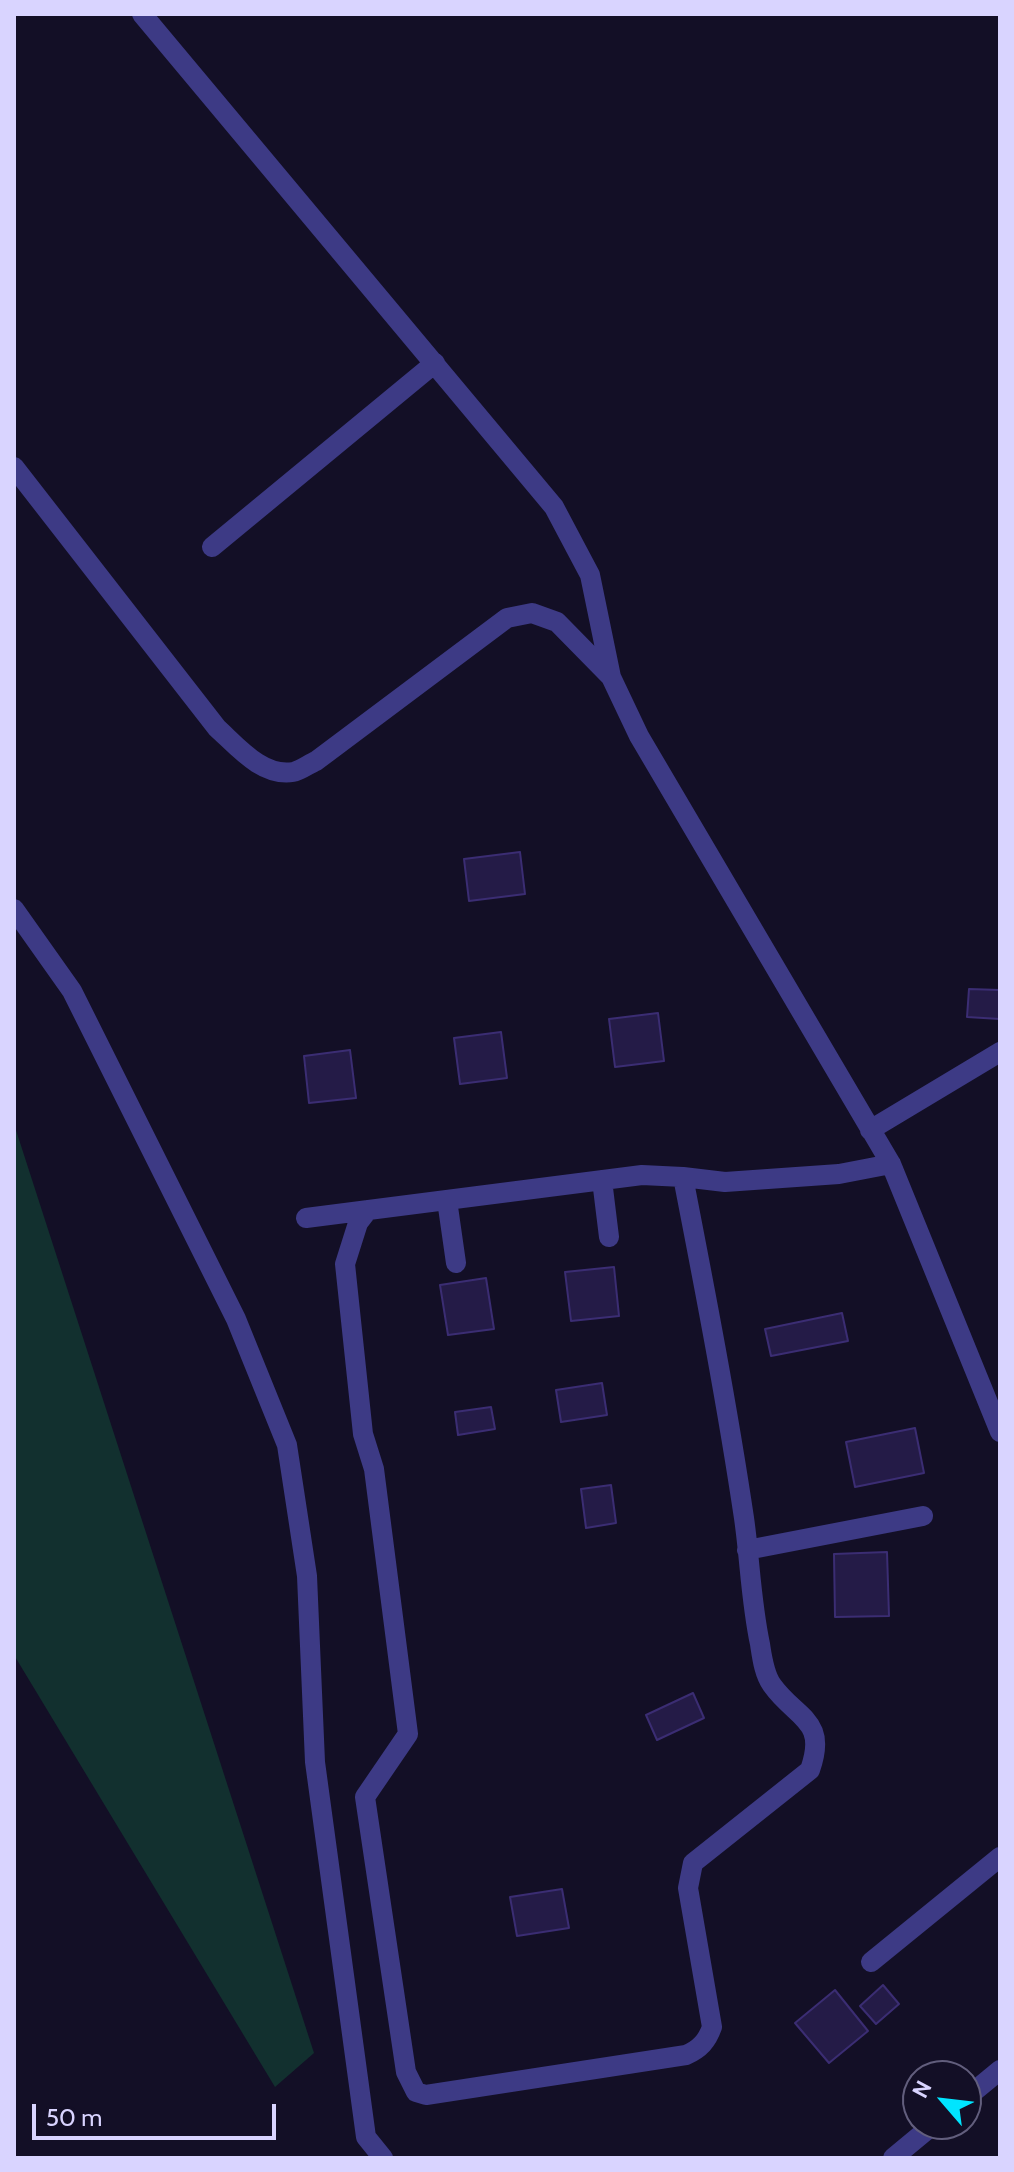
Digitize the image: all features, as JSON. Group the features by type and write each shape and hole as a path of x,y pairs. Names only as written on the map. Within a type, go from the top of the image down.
{"lane":[{"path":"142,14 554,507 590,575 611,677 639,736 891,1164 1000,1432"},
{"path":"212,547 435,363"},
{"path":"14,467 217,728 253,761 273,771 293,772 316,761 507,618 532,613 557,622 611,677"},
{"path":"14,909 72,991 236,1319 287,1445 307,1576 315,1762 366,2137 383,2158"},
{"path":"870,1130 1000,1052"},
{"path":"306,1218 642,1175 725,1182 839,1174 891,1164"},
{"path":"368,1210 358,1223 345,1264 363,1434 374,1469 408,1734 365,1797 406,2072 416,2092 426,2095 686,2055 697,2050 708,2039 712,2027 688,1888 693,1863 810,1770 818,1749 804,1715 782,1697 770,1682 755,1621 728,1424 683,1177"},
{"path":"602,1180 609,1237"},
{"path":"447,1200 456,1263"},
{"path":"747,1550 923,1516"},
{"path":"871,1962 1000,1857"},
{"path":"982,2085 1000,2070"},
{"path":"893,2158 915,2140"}],"green space":[{"path":"14,1124 314,2053 275,2087 14,1655"}],"building":[{"path":"520,852 525,894 469,901 464,859"},
{"path":"969,989 1000,990 1000,1019 967,1017"},
{"path":"658,1013 664,1061 615,1067 609,1019"},
{"path":"501,1032 507,1078 460,1084 454,1038"},
{"path":"350,1050 356,1098 309,1103 304,1056"},
{"path":"614,1267 619,1316 571,1321 565,1272"},
{"path":"486,1278 494,1329 448,1335 440,1285"},
{"path":"842,1313 848,1341 771,1356 765,1329"},
{"path":"602,1383 607,1415 561,1422 556,1390"},
{"path":"491,1407 495,1429 458,1435 455,1412"},
{"path":"915,1428 924,1473 855,1487 846,1442"},
{"path":"611,1485 616,1523 586,1528 581,1489"},
{"path":"887,1552 889,1616 835,1617 834,1554"},
{"path":"693,1693 704,1718 657,1740 646,1715"},
{"path":"562,1889 569,1928 517,1936 510,1897"},
{"path":"883,1985 899,2004 876,2024 860,2006"},
{"path":"835,1990 868,2031 829,2063 795,2023"}]}
